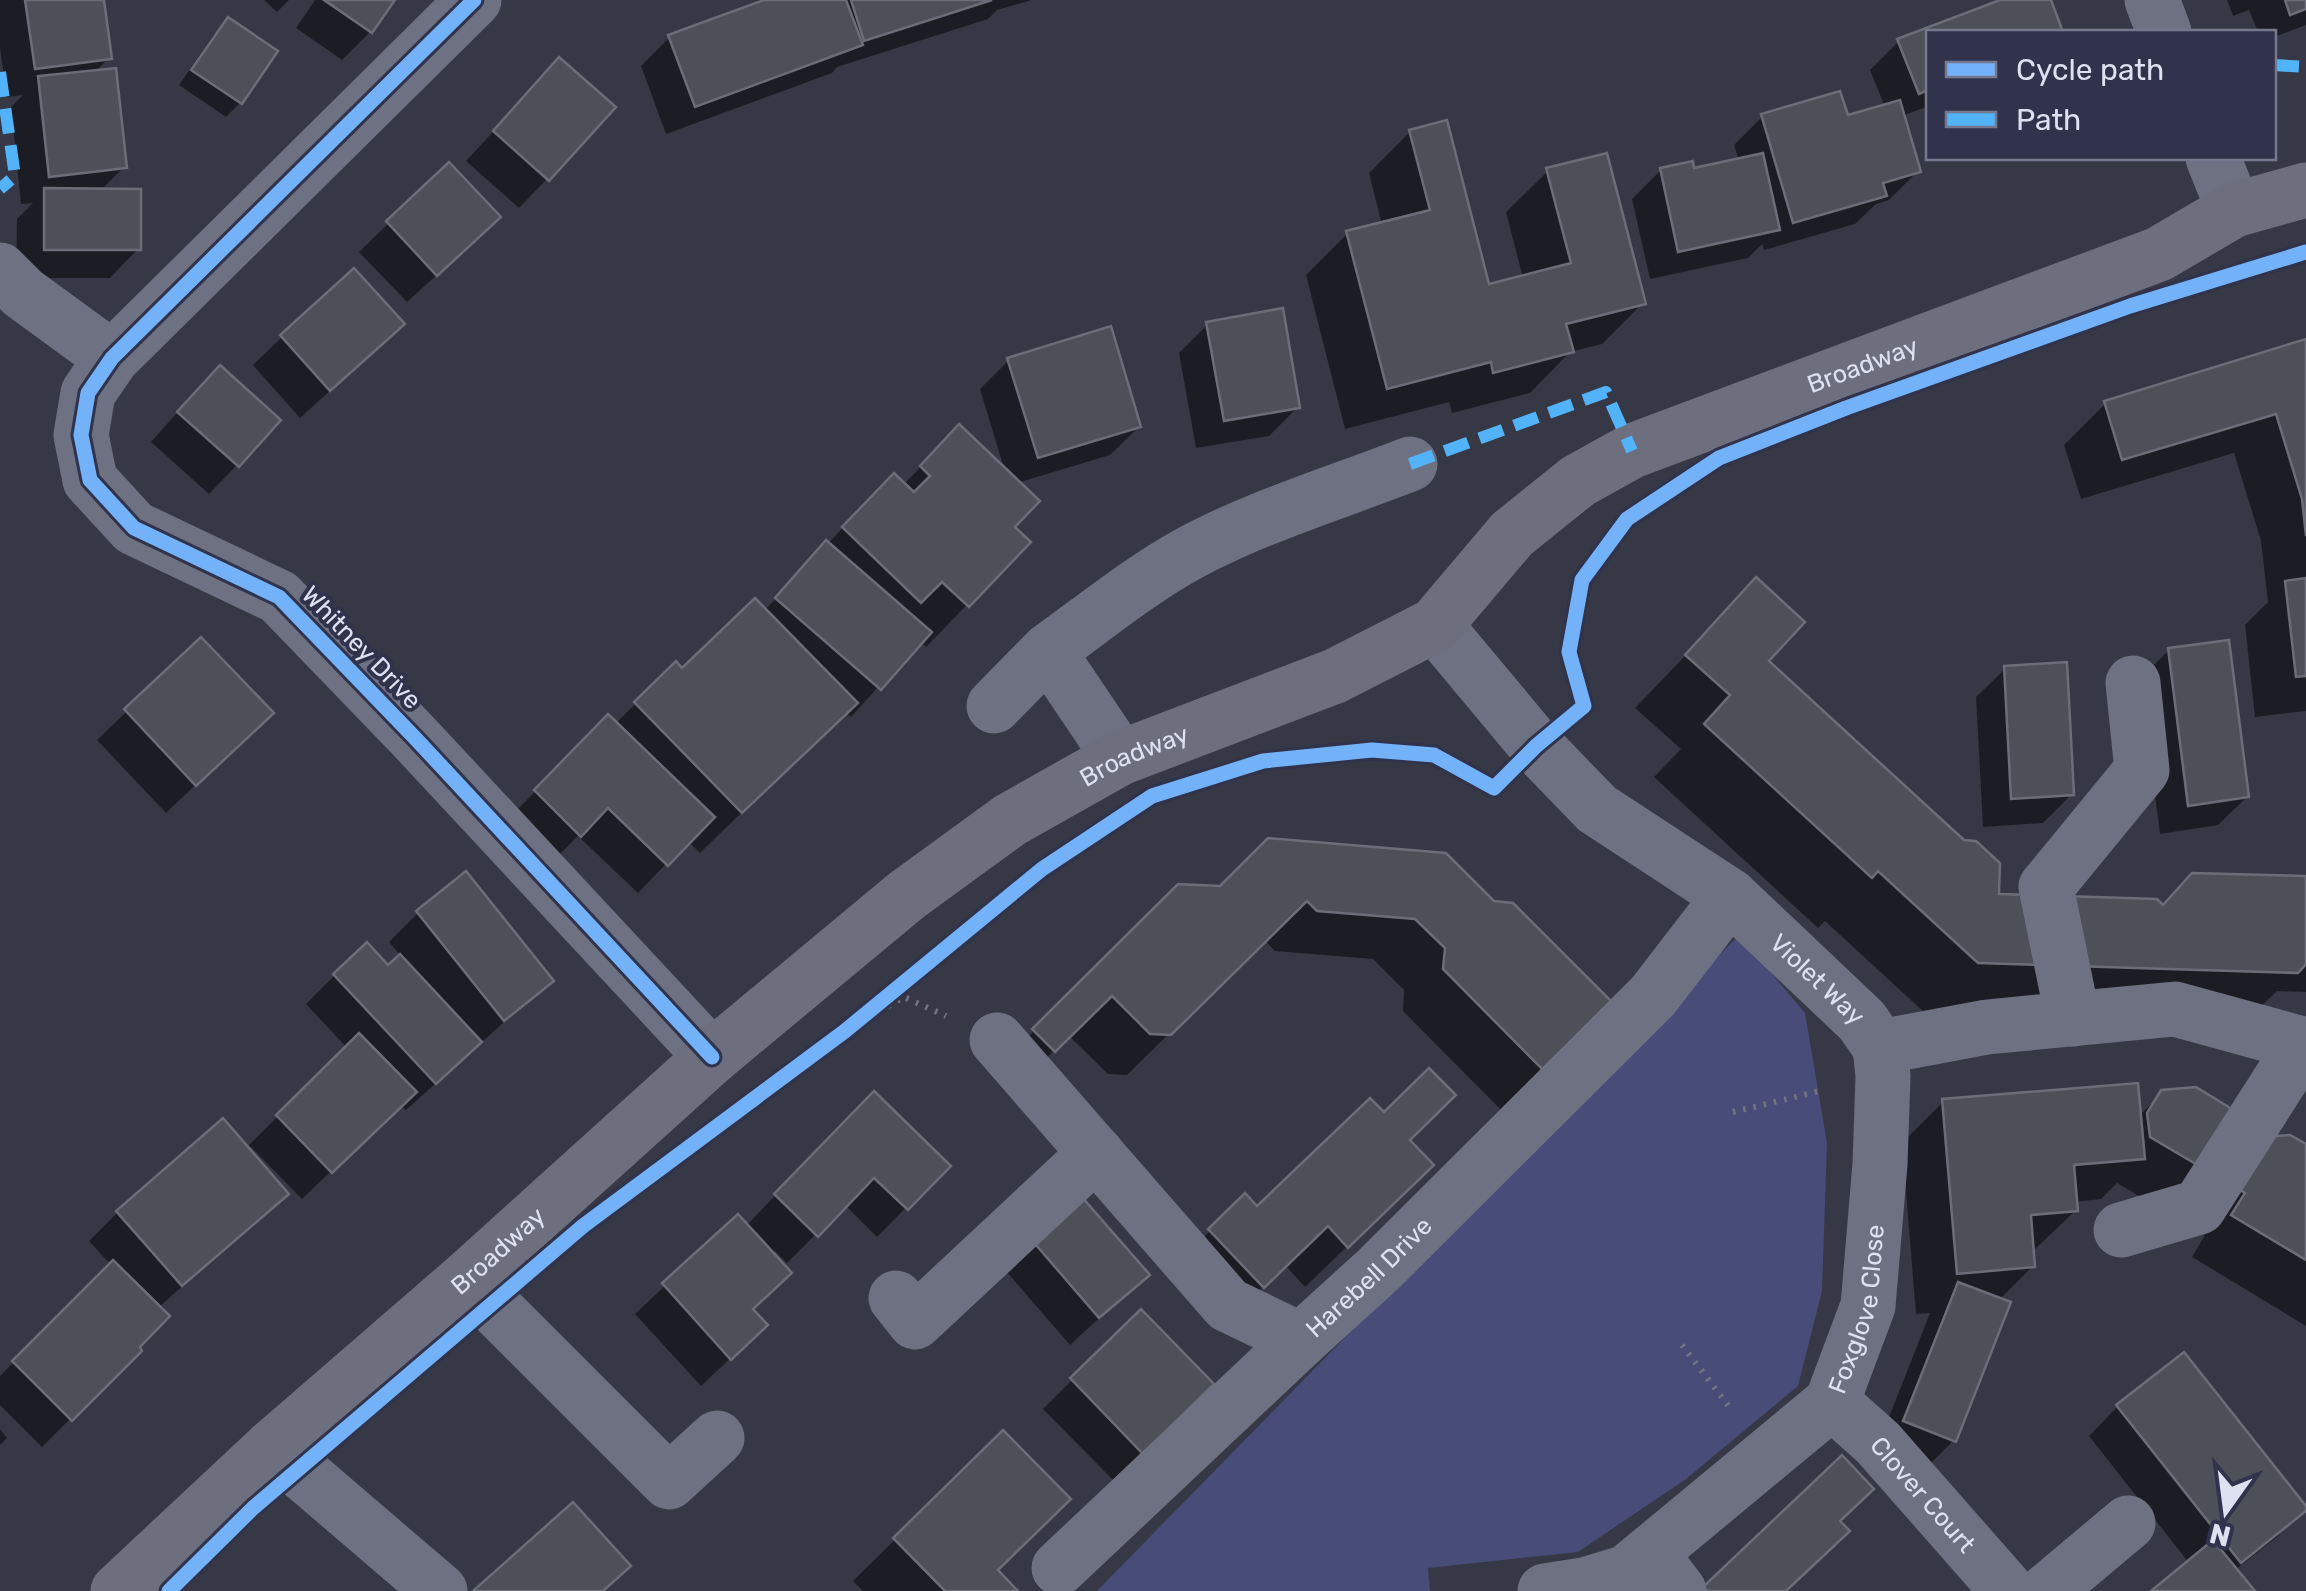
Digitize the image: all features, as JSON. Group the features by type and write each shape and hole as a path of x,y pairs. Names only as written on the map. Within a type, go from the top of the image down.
{"main road":[{"name":"Broadway","path":"118,1591 272,1448 712,1057 907,895 1010,820 1120,758 1335,676 1435,625 1512,534 1578,482 1632,451 2158,254 2234,210 2306,190"}],"street":[{"name":"Whitney Drive","path":"474,0 112,358 88,393 81,435 90,480 134,528 278,597 416,738 712,1057"},
{"path":"2152,0 2163,30"},
{"path":"2214,160 2234,210"},
{"path":"0,270 24,293 112,358"},
{"path":"994,706 1048,651 1190,553 1284,511 1410,464"},
{"name":"Violet Way","path":"1435,625 1536,746 1597,809 1730,896 1862,1021 1881,1061 1986,1027 2175,1008 2305,1044"},
{"path":"1048,651 1120,758"},
{"path":"2072,1019 2046,887 2142,770 2133,683"},
{"name":"Harebell Drive","path":"997,1040 1228,1305 1301,1340 1378,1270 1653,996 1730,896"},
{"path":"2121,1230 2198,1207 2305,1044"},
{"name":"Foxglove Close","path":"1545,1591 1584,1585 1626,1572 1664,1572 1767,1456 1832,1402 1868,1306 1881,1061"},
{"path":"896,1298 915,1322 1096,1153"},
{"path":"466,1279 669,1482 717,1438"},
{"path":"1059,1568 1301,1340"},
{"name":"Clover Court","path":"1832,1402 1878,1443 2008,1591"},
{"path":"272,1448 440,1591"},
{"path":"2046,1591 2128,1523"}],"path":[{"path":"803,982 845,1031"},
{"path":"829,1043 905,982"},
{"path":"845,1031 904,997 997,1040"},
{"path":"1733,1112 1881,1061"},
{"path":"1682,1345 1767,1456"}],"shaded area":[{"path":"1739,935 1805,1013 1827,1143 1822,1291 1798,1386 1686,1479 1578,1552 1428,1568 1430,1591 1097,1591"}],"building":[{"path":"25,0 104,0 112,59 35,69"},
{"path":"324,0 395,0 372,33"},
{"path":"764,0 846,0 863,45 695,107 668,35"},
{"path":"851,0 992,0 864,41"},
{"path":"2000,0 2051,0 2062,30 1926,30 1926,91 1919,94 1897,39"},
{"path":"2285,0 2306,0 2306,9 2290,15"},
{"path":"228,17 278,51 242,104 191,70"},
{"path":"559,57 616,107 549,181 493,131"},
{"path":"116,68 127,168 49,177 38,76"},
{"path":"1840,91 1848,115 1900,100 1921,172 1883,183 1887,196 1793,223 1761,114"},
{"path":"1447,120 1489,284 1571,263 1546,168 1607,153 1646,304 1566,324 1574,352 1493,373 1491,362 1387,389 1346,231 1430,210 1409,130"},
{"path":"1763,153 1780,230 1678,252 1660,168 1693,161 1694,168"},
{"path":"449,162 501,217 437,276 386,221"},
{"path":"44,188 141,189 141,250 44,250"},
{"path":"354,268 405,324 330,391 280,335"},
{"path":"1283,308 1300,408 1224,421 1206,322"},
{"path":"1111,326 1141,427 1038,458 1007,358"},
{"path":"2306,339 2306,536 2302,499 2276,414 2122,460 2104,401"},
{"path":"220,365 281,420 239,467 177,412"},
{"path":"959,424 1040,501 1015,527 1031,542 969,607 942,582 921,603 842,527 894,473 914,492 930,476 920,466"},
{"path":"826,540 932,632 881,690 775,598"},
{"path":"1756,577 1805,622 1769,661 1964,840 1976,841 2000,863 1999,894 2157,899 2163,905 2192,873 2306,876 2306,964 2298,973 1978,963 1878,871 1872,878 1704,724 1730,695 1685,655"},
{"path":"2306,578 2306,676 2296,677 2285,581"},
{"path":"755,598 858,703 742,813 634,702 676,661 682,668"},
{"path":"201,637 274,713 196,786 124,709"},
{"path":"2229,640 2249,797 2188,806 2168,648"},
{"path":"2067,662 2074,795 2011,799 2004,666"},
{"path":"608,714 715,817 668,866 608,808 581,837 534,790"},
{"path":"1268,838 1446,853 1494,901 1513,903 1616,1006 1547,1074 1443,969 1445,948 1415,919 1317,911 1307,901 1171,1035 1150,1034 1112,996 1055,1052 1032,1029 1178,884 1220,886"},
{"path":"466,871 554,981 504,1021 416,911"},
{"path":"367,942 388,965 400,954 482,1042 436,1084 333,974"},
{"path":"359,1033 417,1092 332,1173 276,1115"},
{"path":"1429,1068 1456,1095 1410,1140 1434,1165 1348,1248 1328,1226 1264,1288 1208,1229 1245,1193 1257,1206 1370,1098 1384,1112"},
{"path":"2138,1083 2145,1159 2074,1165 2078,1211 2031,1215 2035,1267 1957,1274 1942,1099"},
{"path":"2196,1087 2276,1136 2290,1135 2306,1144 2306,1260 2231,1215 2245,1193 2150,1137 2147,1113 2161,1090"},
{"path":"874,1091 951,1166 908,1210 874,1178 818,1237 774,1194"},
{"path":"223,1118 289,1194 182,1286 116,1211"},
{"path":"1074,1188 1150,1275 1099,1318 1024,1231"},
{"path":"738,1214 792,1273 753,1309 768,1325 731,1360 662,1283"},
{"path":"113,1260 170,1316 140,1347 142,1351 72,1421 12,1361"},
{"path":"1958,1282 2011,1302 1956,1442 1903,1421"},
{"path":"1141,1309 1214,1384 1143,1454 1070,1378"},
{"path":"2184,1352 2306,1506 2306,1511 2241,1563 2116,1405"},
{"path":"1003,1430 1071,1499 998,1570 1018,1591 945,1591 893,1538"},
{"path":"1842,1455 1874,1489 1840,1521 1850,1531 1786,1591 1707,1591 1703,1587"},
{"path":"573,1502 631,1566 603,1591 473,1591"},
{"path":"2213,1540 2255,1591 2151,1591"}],"marked path":[{"path":"2276,65 2306,67"},
{"path":"0,72 15,176 0,189"},
{"path":"1410,464 1606,392 1632,451"}],"cycle path":[{"path":"474,0 112,358 88,393 81,435 90,480 134,528 279,597 712,1057"},
{"path":"169,1591 253,1508 583,1226 845,1031 1042,869 1152,796 1263,761 1372,750 1434,755 1494,788 1584,706 1569,652 1582,580 1627,519 1719,458 2130,306 2306,252"}]}
